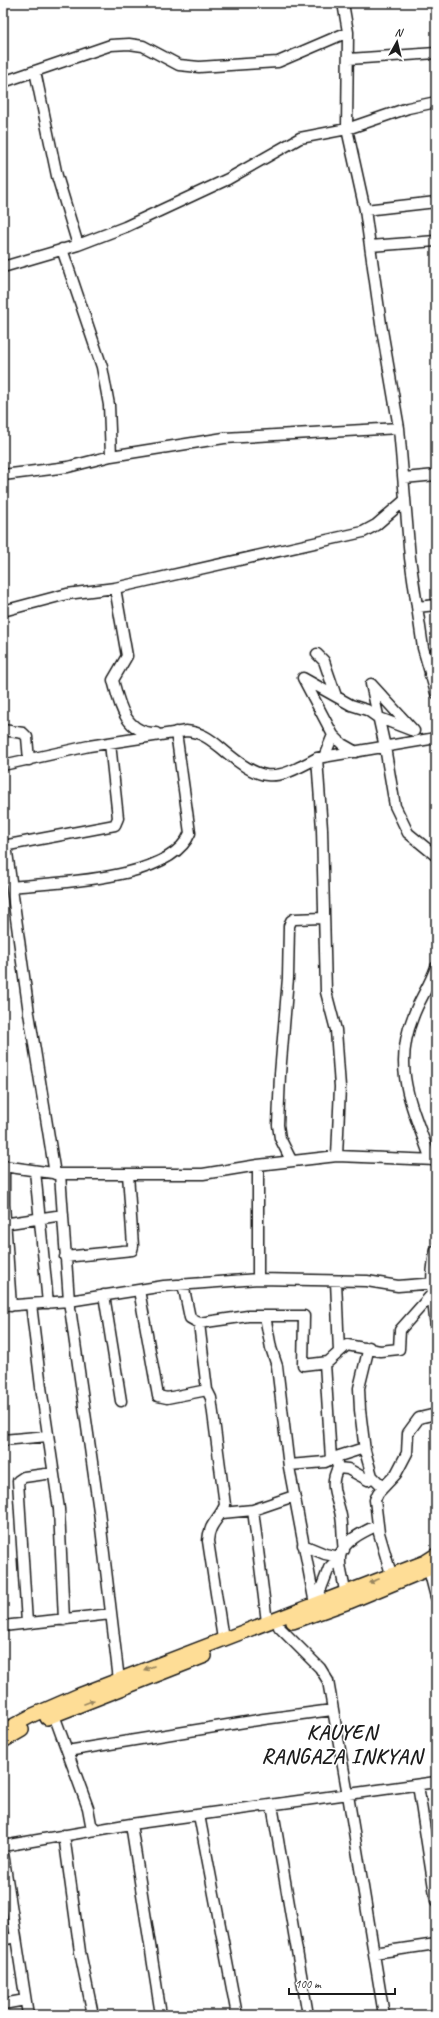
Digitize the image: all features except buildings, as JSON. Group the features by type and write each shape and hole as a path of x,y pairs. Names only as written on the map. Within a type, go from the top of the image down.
{"main road":[{"path":"3,1742 54,1715 273,1625 315,1604 390,1574 425,1562 436,1555"},
{"path":"3,1731 51,1707 224,1639 349,1602 432,1568"}],"street":[{"path":"343,3 348,32 349,59 347,129 365,210 399,428 410,558 423,648 436,693"},
{"path":"3,82 111,46 129,44 143,46 179,65 188,67 278,62 348,32"},
{"path":"349,59 436,53"},
{"path":"35,71 57,176 78,246"},
{"path":"3,267 62,249 78,246 125,227 228,179 300,138 347,129 408,108 436,102"},
{"path":"365,210 436,202"},
{"path":"370,246 436,241"},
{"path":"62,249 102,367 109,405 111,456"},
{"path":"3,475 68,467 111,456 224,438 399,428"},
{"path":"404,478 436,475"},
{"path":"3,611 68,594 115,588 363,532 376,525 405,500"},
{"path":"115,588 127,656 113,680 121,712 136,727 148,733 196,732 209,738 235,760 265,776 277,776 295,771 321,758 433,738"},
{"path":"417,607 436,605"},
{"path":"430,676 436,652"},
{"path":"317,654 324,661 336,696"},
{"path":"356,752 342,744 333,735 302,678 336,696 341,701 367,710 379,718 433,738"},
{"path":"414,731 371,684 385,747 395,806 408,832 436,856"},
{"path":"3,730 23,733 27,737 29,760"},
{"path":"3,765 110,743 176,732"},
{"path":"12,888 104,878 132,871 152,865 174,853 186,843 190,833 176,732"},
{"path":"333,735 321,758 323,918 326,992 336,1030 340,1088 337,1156"},
{"path":"110,743 118,818 115,825 4,846 12,888 30,1013 58,1174 63,1215 69,1301 99,1511 119,1680"},
{"path":"291,1160 280,1138 278,1125 280,1074 288,978 290,923 294,919 323,918"},
{"path":"433,1287 398,1286 367,1281 258,1279 183,1284 69,1301 7,1306 4,1224 4,1166 58,1174 203,1174 291,1160 337,1156 434,1160 406,1088 403,1073 404,1054 412,1017 436,967"},
{"path":"258,1165 258,1279"},
{"path":"35,1171 48,1303"},
{"path":"65,1257 132,1250 133,1246 128,1174"},
{"path":"4,1224 63,1215"},
{"path":"436,1250 432,1264 436,1326"},
{"path":"336,1281 339,1352"},
{"path":"183,1284 190,1318 199,1323 224,1318 304,1316 303,1364 328,1362 347,1345 369,1347 380,1351 399,1349 400,1330 433,1287"},
{"path":"139,1290 158,1396 167,1398 207,1390"},
{"path":"104,1295 121,1401"},
{"path":"31,1304 59,1510 64,1620"},
{"path":"265,1316 271,1348 277,1366 288,1465 315,1604"},
{"path":"199,1323 207,1390 211,1398 224,1488 225,1505 222,1513 214,1521 208,1532 208,1541 224,1639"},
{"path":"369,1347 359,1388 360,1410 364,1448 372,1476 383,1487"},
{"path":"325,1363 334,1458 338,1468"},
{"path":"390,1574 378,1525 375,1500 378,1493 396,1474 407,1452 408,1433 419,1418 436,1414"},
{"path":"3,1440 48,1436"},
{"path":"288,1465 325,1462 364,1448"},
{"path":"338,1468 348,1469 368,1480 372,1476"},
{"path":"338,1468 333,1477 334,1492 342,1517 342,1554 345,1592"},
{"path":"26,1623 18,1481 24,1477 53,1473"},
{"path":"222,1513 253,1510 294,1496"},
{"path":"253,1510 273,1625 325,1674 328,1682 384,2015"},
{"path":"315,1604 330,1568 360,1534 378,1525"},
{"path":"303,1545 325,1554 342,1554"},
{"path":"432,1568 436,1597"},
{"path":"3,1626 111,1614"},
{"path":"67,1751 264,1718 332,1710"},
{"path":"54,1715 88,1808 91,1824 96,1830"},
{"path":"3,1846 131,1824 272,1806 436,1782"},
{"path":"418,1785 436,1901"},
{"path":"272,1806 308,2015"},
{"path":"199,1815 237,2015"},
{"path":"131,1824 161,2015"},
{"path":"64,1835 80,1952 93,2015"},
{"path":"3,1855 6,1895 15,1937 28,2015"},
{"path":"3,1940 15,1937"},
{"path":"374,1953 436,1944"},
{"path":"3,2004 25,2000"}],"district":[{"name":"KAUYEN RANGAZA INKYAN","path":"342,1744"}]}
